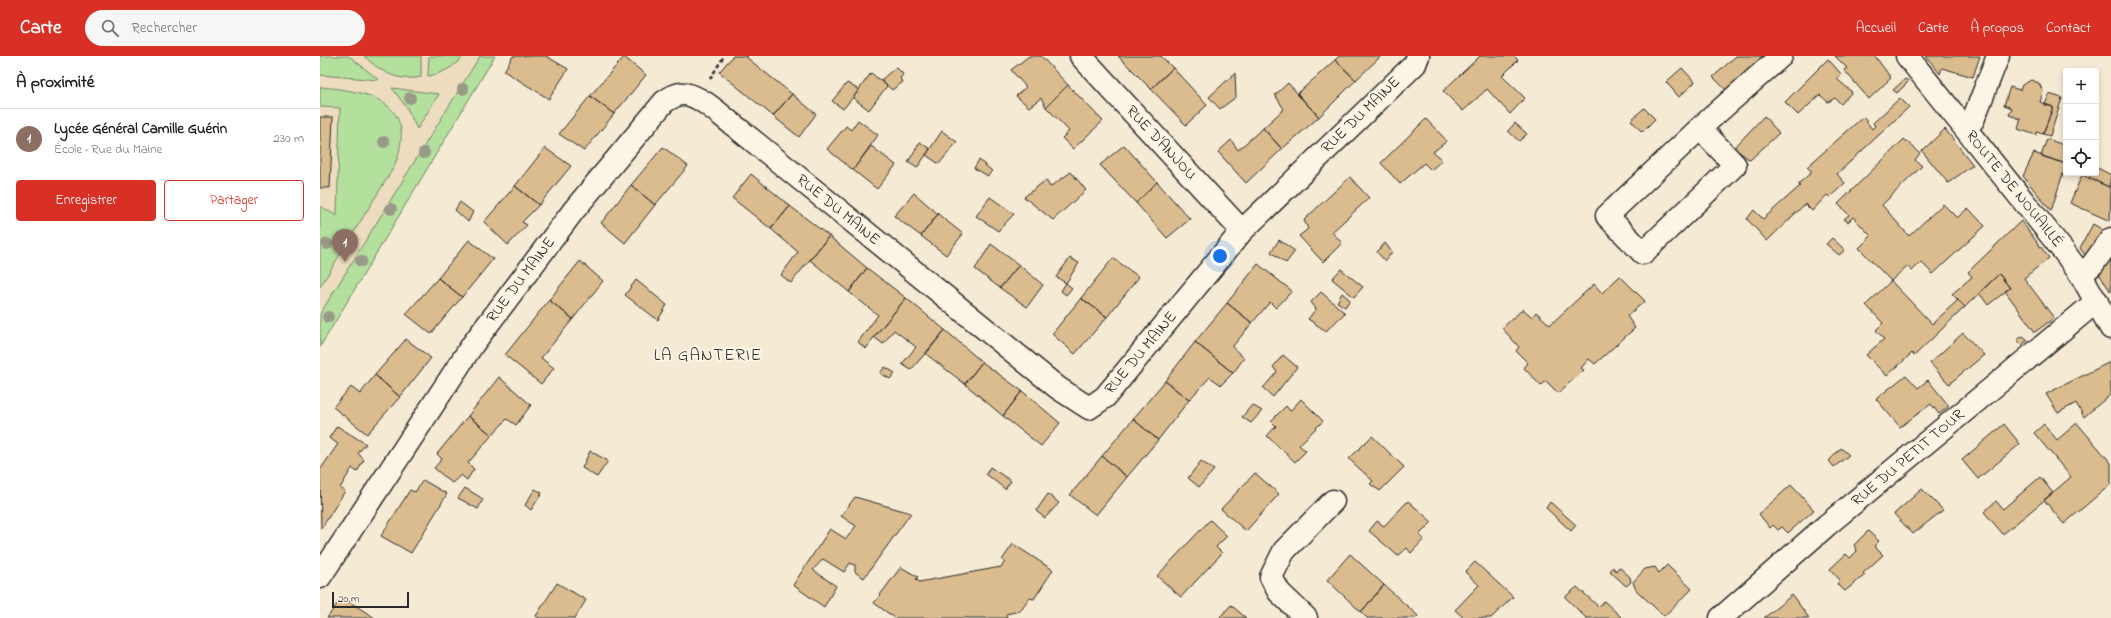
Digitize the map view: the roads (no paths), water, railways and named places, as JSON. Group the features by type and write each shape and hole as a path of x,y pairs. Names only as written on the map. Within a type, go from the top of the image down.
{"street":[{"name":"RUE D'ANJOU","path":"1081,56 1242,231"},
{"name":"RUE DU MAINE","path":"320,577 473,344 574,210 664,102 678,94 684,94 702,102 736,126 1058,388 1089,408 1105,397 1242,231 1415,64 1418,56"},
{"path":"1700,128 1735,165 1643,253 1607,216 1700,128 1781,56"},
{"name":"ROUTE DE NOUAILLÉ","path":"1907,56 2081,275 2111,328"},
{"path":"1965,128 1973,120 1998,56"},
{"path":"2081,275 2093,264 2111,239"},
{"name":"RUE DU PETIT TOUR","path":"1721,618 1827,525 2097,301"},
{"path":"1306,618 1279,592 1271,577 1284,550 1334,501"}],"place":[{"name":"Lycée Général Camille Guérin","path":"345,262"}],"district":[{"name":"LA GANTERIE","path":"708,355"}]}
